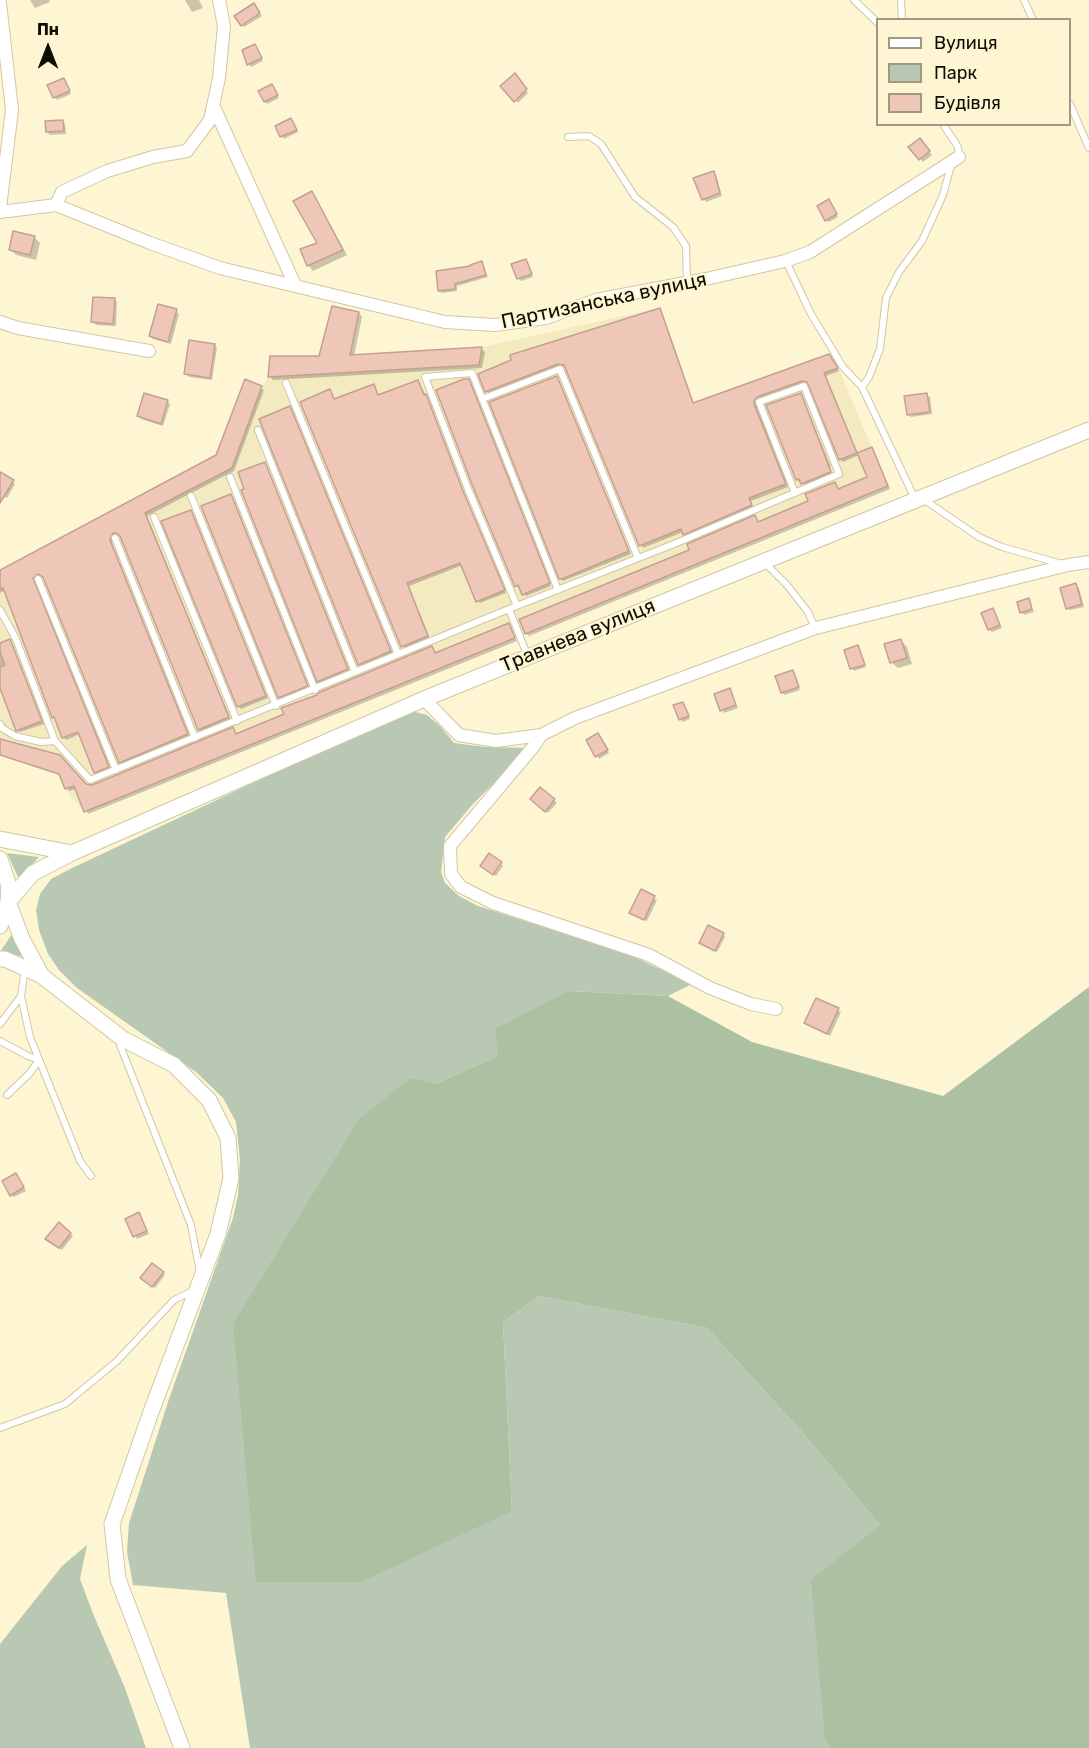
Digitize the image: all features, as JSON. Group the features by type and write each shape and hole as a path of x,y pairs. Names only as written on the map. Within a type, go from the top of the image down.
{"street":[{"path":"0,3 12,110 0,210 56,205 62,192 107,171 153,157 187,151 210,120 219,78 224,26 219,0"},
{"path":"213,105 295,285"},
{"name":"Партизанська вулиця","path":"56,205 220,268 446,322 495,325 546,318 596,300 785,261 810,252 956,160"},
{"path":"0,321 18,328 149,351"},
{"name":"Травнева вулиця","path":"8,902 33,873 72,853 424,699 1089,430"},
{"path":"424,699 459,735 496,741 541,735 585,714 816,628 1068,565 1089,562"},
{"path":"541,735 450,846 451,874 461,887 493,903 649,955 710,988 732,997 776,1009"},
{"path":"0,839 72,853"},
{"path":"0,859 7,876 8,902 22,939 42,976"},
{"path":"0,926 8,902"},
{"path":"0,959 25,967 42,976 123,1039 174,1065 208,1100 228,1138 231,1178 218,1233 112,1524 118,1579 182,1748"}],"lane":[{"path":"854,0 876,21"},
{"path":"901,0 902,18"},
{"path":"1023,1 1032,18"},
{"path":"1071,106 1089,148"},
{"path":"862,387 869,377 880,349 886,298 899,272 922,241 956,160 958,147 944,126"},
{"path":"568,137 589,136 601,144 635,197 673,227 686,246 687,282"},
{"path":"785,261 811,314 843,367 862,387 918,499 987,540 1040,559 1068,565"},
{"path":"482,399 560,369 638,558"},
{"path":"517,606 468,489 425,377 472,373 558,590"},
{"path":"286,383 398,654"},
{"path":"0,610 16,639 55,741 90,780 276,706 398,654 638,558 795,493 839,474 804,386 759,402 795,493"},
{"path":"258,430 355,672"},
{"path":"230,477 315,690"},
{"path":"191,496 276,706"},
{"path":"154,517 237,721"},
{"path":"116,538 195,738"},
{"path":"763,561 788,585 808,612 816,628"},
{"path":"38,579 116,770"},
{"path":"509,609 528,657"},
{"path":"0,724 2,728 15,736 41,742 55,741"},
{"path":"25,967 21,996 25,1020 80,1161 92,1176"},
{"path":"0,1024 21,996"},
{"path":"0,1428 65,1404 117,1361 174,1300 199,1282 191,1225 120,1046 123,1039"},
{"path":"0,1041 39,1060"},
{"path":"7,1095 30,1073 39,1060"}],"shaded area":[{"path":"660,308 693,403 832,353 888,486 84,812 65,789 59,774 0,755 0,570 216,455 245,379 263,386 268,377 270,356 330,356 482,347"}],"green space":[{"path":"408,710 427,715 454,743 485,747 529,748 473,804 445,837 441,872 445,883 459,896 478,906 628,954 692,984 668,996 569,991 498,1056 435,1084 256,1582 512,1511 503,1322 539,1296 707,1328 802,1432 880,1525 825,1739 829,1748 250,1748 226,1593 133,1585 127,1552 129,1523 169,1399 233,1218 238,1195 240,1160 236,1122 223,1098 196,1072 77,988 59,970 48,954 39,930 36,910 40,894 51,879 70,869"},
{"path":"7,853 39,857 19,879"},
{"path":"14,931 22,956 0,954 0,952"},
{"path":"1089,987 1089,1748 829,1748 825,1739 811,1580 880,1525 802,1432 707,1328 539,1296 503,1322 512,1511 361,1582 256,1582 233,1324 359,1119 411,1078 435,1084 498,1056 495,1029 569,991 668,996 752,1042 943,1096"},
{"path":"87,1545 80,1579 125,1688 146,1748 0,1748 0,1644 62,1566"}],"building":[{"path":"254,3 260,13 241,26 234,16"},
{"path":"255,44 262,58 247,65 242,50"},
{"path":"515,73 527,89 514,102 500,86"},
{"path":"64,78 70,91 53,98 47,85"},
{"path":"272,84 278,95 264,102 258,91"},
{"path":"291,118 297,130 280,137 275,126"},
{"path":"63,120 64,131 46,132 45,121"},
{"path":"920,138 930,151 919,160 908,147"},
{"path":"714,171 720,193 702,200 693,178"},
{"path":"312,191 343,250 307,266 300,249 317,243 293,201"},
{"path":"829,199 837,214 825,221 817,206"},
{"path":"13,231 35,236 30,255 9,250"},
{"path":"526,259 532,274 517,279 511,264"},
{"path":"482,261 486,275 455,284 455,289 438,291 436,271 470,266"},
{"path":"93,297 115,298 113,324 91,322"},
{"path":"158,304 177,309 168,342 149,336"},
{"path":"332,306 359,312 350,355 482,347 479,365 268,377 270,356 319,356"},
{"path":"660,308 693,403 829,354 838,368 824,373 857,453 839,460 807,382 802,381 757,397 754,404 786,484 749,498 752,505 683,535 681,529 639,546 564,365 558,364 485,392 478,374 511,360 510,355"},
{"path":"189,340 215,344 210,378 184,374"},
{"path":"557,376 629,551 562,579 559,579 489,402"},
{"path":"245,379 262,386 232,468 145,513 229,717 198,730 120,536 113,533 110,540 188,734 119,763 43,577 38,574 33,578 109,767 94,773 78,732 62,738 54,717 52,718 3,588 0,589 0,570 216,455"},
{"path":"469,379 550,583 522,595 518,585 515,587 473,487 436,390"},
{"path":"418,380 424,395 426,394 463,491 505,590 476,602 460,563 407,583 428,636 401,647 300,402 330,389 334,399 374,384 378,395"},
{"path":"144,393 168,400 161,424 137,416"},
{"path":"801,393 831,472 801,484 799,479 796,480 766,405"},
{"path":"927,393 930,412 907,415 904,396"},
{"path":"290,406 391,651 358,665 259,419"},
{"path":"872,447 888,486 525,634 519,619 689,550 687,544 755,515 758,522 808,501 805,494 835,482 838,489 867,477 857,453"},
{"path":"265,462 348,669 317,682 241,490 244,489 238,472"},
{"path":"0,472 14,480 0,503"},
{"path":"231,494 308,686 278,698 201,506"},
{"path":"191,510 266,696 237,707 161,521"},
{"path":"1076,583 1082,604 1066,609 1060,588"},
{"path":"1029,598 1032,609 1020,613 1017,602"},
{"path":"993,608 1000,625 988,630 981,613"},
{"path":"509,623 515,638 84,812 74,786 65,789 59,774 0,755 0,739 60,755 86,784 92,785 233,727 236,734 284,714 281,708 432,646 435,653"},
{"path":"10,639 42,721 16,731 0,688 0,667 5,665 0,652 0,643"},
{"path":"901,639 907,658 890,663 884,644"},
{"path":"858,645 865,665 850,669 844,650"},
{"path":"793,670 799,687 781,693 775,676"},
{"path":"730,688 736,705 720,711 714,694"},
{"path":"683,702 689,716 679,720 673,705"},
{"path":"598,733 608,750 595,757 586,740"},
{"path":"540,787 555,799 545,812 530,799"},
{"path":"489,853 502,862 493,875 480,866"},
{"path":"641,889 655,896 644,920 629,913"},
{"path":"708,925 724,933 715,951 699,943"},
{"path":"816,998 839,1008 827,1034 804,1023"},
{"path":"16,1173 24,1187 10,1196 2,1181"},
{"path":"139,1212 147,1231 133,1237 125,1219"},
{"path":"59,1222 71,1233 59,1248 45,1239"},
{"path":"152,1263 164,1272 152,1287 140,1278"}]}
